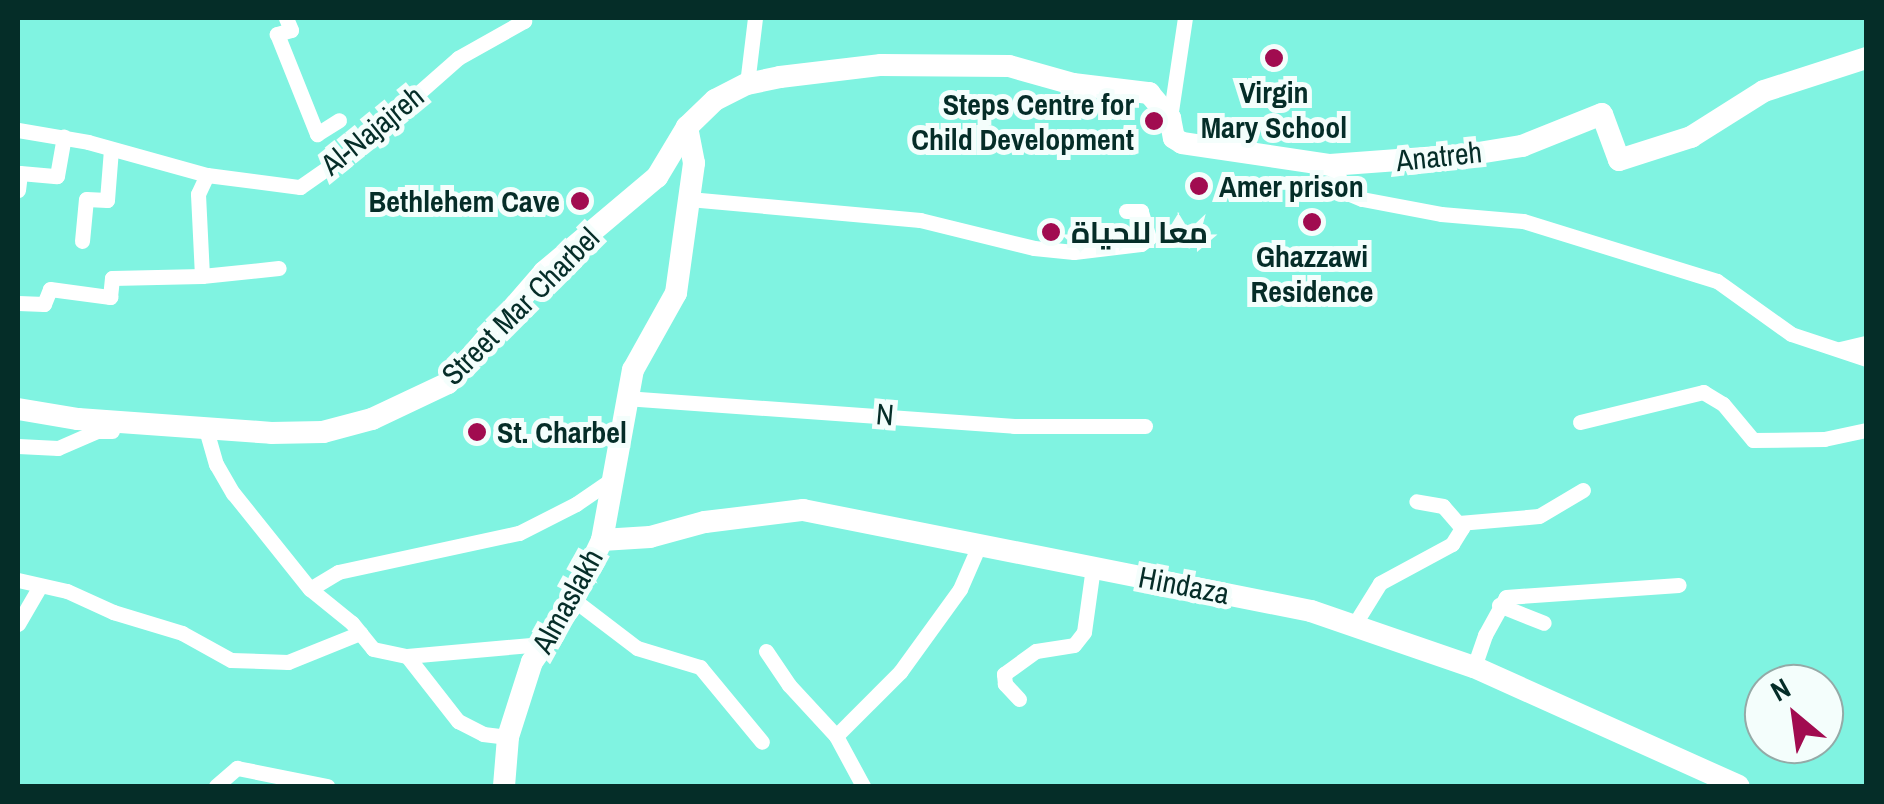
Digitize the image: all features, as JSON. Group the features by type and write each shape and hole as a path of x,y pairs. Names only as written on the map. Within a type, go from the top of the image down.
{"street":[{"path":"286,18 292,30 278,34 317,134 339,120"},
{"path":"748,84 755,18"},
{"path":"1170,118 1185,18"},
{"name":"Al-Najajreh","path":"18,130 64,136 208,175 300,187 356,148 458,58 524,19"},
{"name":"Anatreh","path":"748,84 881,65 1010,66 1073,84 1149,93 1170,118 1174,138 1182,143 1330,164 1466,155 1522,146 1602,114 1620,160 1691,136 1764,92 1866,58"},
{"name":"Street Mar Charbel","path":"18,410 78,419 323,432 372,418 448,384 544,272 657,177 687,127 715,100 748,84"},
{"name":"Almaslakh","path":"504,786 508,737 542,644 574,600 602,540 633,370 676,293 694,162 687,127"},
{"path":"18,190 20,173 57,176 64,136"},
{"path":"82,241 86,199 107,200 111,149"},
{"path":"1330,164 1350,194 1362,199 1441,214 1522,220 1716,281 1792,334 1866,359"},
{"path":"202,276 198,194 208,175"},
{"path":"689,200 920,220 1034,248 1074,252 1141,244 1150,238 1141,211 1126,211"},
{"path":"18,303 44,304 50,290 110,297 112,278 202,276 279,268"},
{"path":"1840,349 1866,343"},
{"path":"1580,422 1703,392 1723,404 1753,440 1824,440 1866,430"},
{"name":"N","path":"625,398 1014,426 1145,426"},
{"path":"18,446 58,448 97,431 145,431 160,424"},
{"path":"205,426 216,464 234,493 310,589 360,632 373,650 406,656 542,644"},
{"path":"310,589 338,572 519,532 576,504 611,480"},
{"path":"1459,523 1539,516 1583,490"},
{"path":"1354,625 1380,583 1452,544 1462,528 1443,506 1416,501"},
{"name":"Hindaza","path":"602,540 650,537 705,522 803,510 980,542 1312,611 1474,667 1739,786"},
{"path":"836,736 900,672 960,589 980,542"},
{"path":"1018,699 1006,684 1004,674 1036,651 1074,645 1084,632 1093,567"},
{"path":"18,580 67,591 113,612 182,633 231,660 288,662 360,632"},
{"path":"1474,667 1506,598 1524,593 1679,585"},
{"path":"18,624 40,586"},
{"path":"574,600 638,648 700,667 762,742"},
{"path":"1499,606 1544,623"},
{"path":"766,651 836,736 864,786"},
{"path":"406,656 458,721 470,730 508,737"},
{"path":"216,786 237,768 327,786"}],"place":[{"name":"Virgin Mary School","path":"1274,58"},
{"name":"Steps Centre for Child Development","path":"1154,121"},
{"name":"Amer prison","path":"1199,186"},
{"name":"Bethlehem Cave","path":"580,201"},
{"name":"Ghazzawi Residence","path":"1312,222"},
{"name":"معا للحياة","path":"1051,232"},
{"name":"St. Charbel","path":"477,432"}]}
